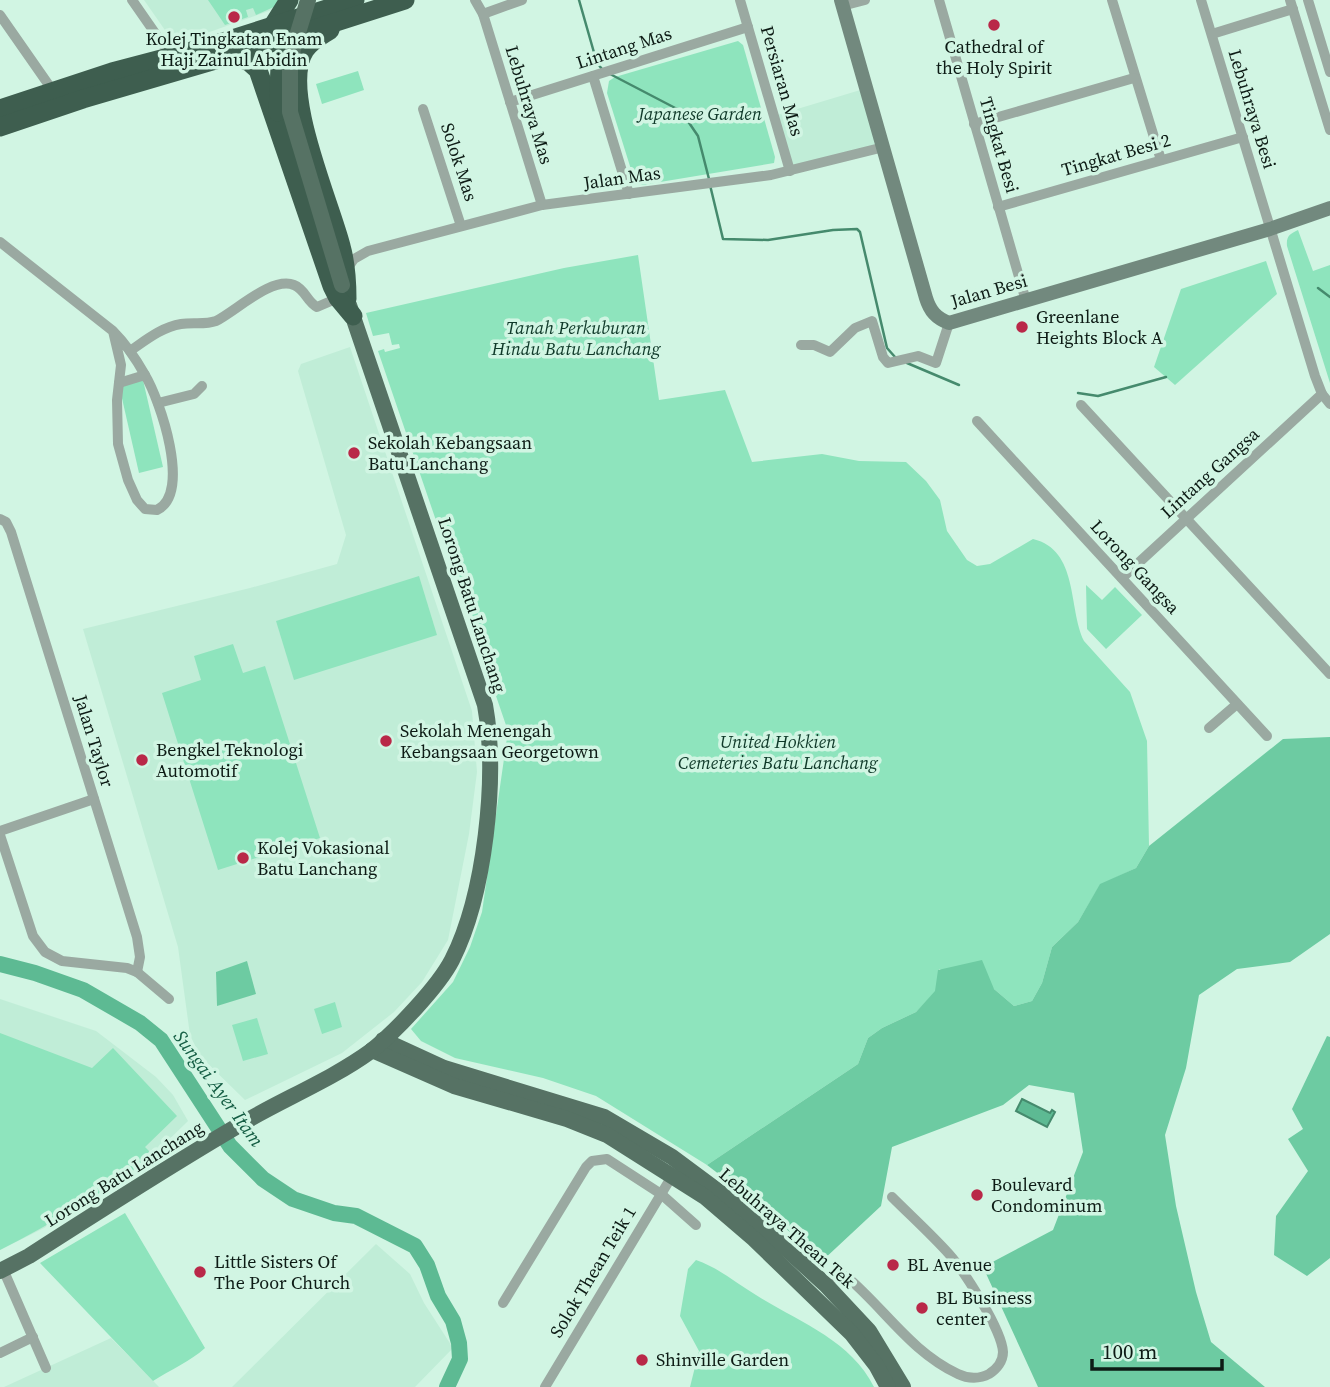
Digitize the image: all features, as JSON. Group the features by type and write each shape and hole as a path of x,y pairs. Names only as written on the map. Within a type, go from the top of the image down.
{"highway":[{"path":"0,109 355,0"},
{"path":"345,294 341,245 302,121 298,92 299,69 304,52 315,39 345,20 405,0"},
{"path":"280,134 280,67 303,15"},
{"path":"0,127 144,80 233,55 303,15 345,20"},
{"path":"233,55 249,62 258,70 280,134 345,294"}],"main road":[{"name":"Lorong Batu Lanchang","path":"1,1270 377,1045 436,983 463,935 471,906 491,783 490,732 477,677 345,294 290,112 290,68 303,15"},
{"path":"411,1012 403,1030 404,1038 409,1046 428,1062"},
{"name":"Lebuhraya Thean Tek","path":"377,1045 492,1084 576,1107 604,1117 642,1138 746,1212 826,1285 869,1331 903,1387"},
{"name":"Lebuhraya Thean Tek","path":"377,1045 454,1086 589,1127 628,1147 673,1176 726,1213 772,1255 852,1334 888,1387"},
{"path":"772,1255 814,1286 826,1285 827,1298 852,1334"}],"street":[{"path":"132,0 171,56"},
{"name":"Lebuhraya Mas","path":"475,0 483,14 542,205"},
{"name":"Lebuhraya Mas","path":"482,0 483,14"},
{"path":"483,14 522,0"},
{"name":"Persiaran Mas","path":"740,0 790,171"},
{"path":"842,3 865,0"},
{"name":"Tingkat Besi","path":"939,0 1026,300"},
{"path":"1112,0 1161,160"},
{"name":"Lebuhraya Besi","path":"1201,0 1322,394"},
{"path":"1308,0 1330,72"},
{"name":"Jalan Besi","path":"842,3 928,304 935,316 949,323 1270,229 1330,208"},
{"path":"1212,34 1292,4 1326,104 1330,130"},
{"path":"0,15 53,91"},
{"name":"Lintang Mas","path":"510,102 748,27"},
{"path":"593,76 629,194"},
{"path":"974,124 1134,78"},
{"name":"Solok Mas","path":"423,109 461,226"},
{"name":"Tingkat Besi 2","path":"999,206 1242,137"},
{"name":"Jalan Mas","path":"345,294 354,258 368,251 542,205 790,171 884,148"},
{"path":"866,152 876,156 888,170"},
{"path":"0,242 113,331 145,375 158,403 171,449 172,484 167,502 160,509 145,509 136,500 123,466 117,424 120,355 113,331"},
{"name":"Jalan Mas","path":"341,245 347,251 368,251"},
{"path":"130,351 152,336 178,324 216,321 272,286 295,285 317,307 345,294"},
{"path":"801,345 814,345 830,352 855,328 872,321 883,357 888,363 922,356 936,363 949,323"},
{"path":"119,383 145,375"},
{"path":"158,403 194,394 202,386"},
{"path":"1322,394 1330,404"},
{"name":"Lintang Gangsa","path":"1122,578 1322,394"},
{"path":"1081,405 1330,674"},
{"name":"Lorong Gangsa","path":"977,421 1267,736"},
{"name":"Jalan Taylor","path":"3,521 137,937 140,957 137,972"},
{"path":"1209,728 1237,704"},
{"path":"94,799 0,833 33,936 44,951 62,961 115,965 137,972 169,999"},
{"path":"503,1303 592,1161 607,1159 661,1194 696,1225"},
{"name":"Solok Thean Teik 1","path":"545,1387 673,1176"},
{"path":"826,1285 836,1276 846,1276 912,1344 960,1375 968,1378 987,1375 1002,1360 1003,1349 992,1323 950,1255 892,1197"},
{"path":"1,1270 46,1368"},
{"path":"0,1353 33,1337"}],"shaded area":[{"path":"144,0 281,0 277,8 187,40 173,38 167,33"},
{"path":"867,88 884,147 790,171 774,116"},
{"name":"Kolej Vokasional Batu Lanchang","path":"350,347 472,711 477,772 469,834 448,940 422,982 394,1012 342,1053 245,1100 200,1056 190,1035 178,947 83,629 337,564 346,535 298,371 301,364"},
{"path":"1330,737 1330,934 1290,962 1237,969 1199,995 1186,1068 1165,1135 1176,1206 1211,1342 1265,1387 1038,1387 983,1267 1053,1230 1083,1152 1074,1093 1029,1085 1003,1105 892,1147 881,1206 822,1261 763,1208 707,1165 858,1064 868,1038 882,1028 916,1012 935,991 938,970 982,960 994,989 1014,1006 1032,1001 1042,983 1052,947 1078,922 1100,884 1136,868 1149,846 1283,739"},
{"path":"247,961 256,994 217,1006 216,972"},
{"path":"0,999 96,1031 156,1077 173,1095 188,1121 135,1170 44,1228 0,1250"},
{"path":"1327,1036 1330,1037 1330,1258 1307,1276 1274,1255 1276,1216 1308,1171 1288,1139 1303,1129 1292,1109"},
{"path":"1022,1099 1050,1113 1052,1110 1055,1112 1047,1127 1016,1111"},
{"path":"376,1244 410,1274 424,1303 453,1348 415,1387 232,1387"},
{"path":"111,1338 159,1387 4,1387"}],"green space":[{"name":"Kolej Tingkatan Enam Haji Zainul Abidin","path":"208,0 280,0 276,6 256,15 253,8 246,10 248,17 225,25"},
{"name":"Japanese Garden","path":"738,41 743,45 775,157 774,163 642,185 635,182 607,93 609,81"},
{"path":"358,71 364,90 322,104 316,84"},
{"path":"1298,230 1313,271 1330,265 1330,383 1287,246 1289,236"},
{"name":"United Hokkien Cemeteries Batu Lanchang","path":"638,255 659,400 725,390 752,462 822,454 859,461 906,462 926,481 940,500 947,531 967,560 977,566 990,564 1033,539 1048,545 1065,567 1084,641 1130,692 1147,741 1149,846 1136,868 1100,885 1078,922 1052,947 1042,983 1032,1001 1014,1006 994,989 939,969 936,991 916,1012 882,1028 868,1038 858,1064 707,1165 596,1096 543,1078 455,1058 421,1041 411,1029 453,982 470,947 482,912 508,731 378,351 400,348 399,344 392,345 389,333 373,336 366,313 564,268"},
{"path":"1266,261 1277,294 1175,385 1154,367 1181,289"},
{"path":"143,380 163,467 139,473 121,394 123,385"},
{"path":"419,576 437,635 294,680 276,621"},
{"path":"1086,585 1102,600 1115,587 1142,615 1106,649 1087,629"},
{"path":"233,644 243,673 265,666 320,838 218,870 162,693 201,680 194,656"},
{"path":"335,1002 342,1027 322,1034 314,1009"},
{"path":"257,1018 268,1054 243,1061 232,1025"},
{"path":"0,1033 92,1068 113,1048 177,1116 145,1147 153,1155 135,1169 79,1206 0,1250"},
{"path":"125,1213 205,1348 153,1381 40,1263"},
{"path":"696,1260 720,1271 822,1333 851,1356 874,1387 690,1387 699,1351 680,1316 688,1269"}],"waterway":[{"path":"579,0 597,63 602,69"},
{"path":"610,74 681,111 698,136 709,179"},
{"path":"710,185 723,239 768,240 857,229 860,232 887,348 895,357"},
{"path":"1318,288 1330,297"},
{"path":"907,363 959,385"},
{"path":"1078,393 1098,396 1166,377"},
{"name":"Sungai Ayer Itam","path":"0,964 83,990 140,1023 161,1040 230,1146 263,1179 293,1199 334,1213 356,1216 415,1246 427,1265 438,1296 453,1321 459,1343 460,1359 447,1387"}],"place":[{"name":"Kolej Tingkatan Enam Haji Zainul Abidin","path":"234,17"},
{"name":"Cathedral of the Holy Spirit","path":"994,25"},
{"name":"Greenlane Heights Block A","path":"1022,327"},
{"name":"Sekolah Kebangsaan Batu Lanchang","path":"354,453"},
{"name":"Sekolah Menengah Kebangsaan Georgetown","path":"386,741"},
{"name":"Bengkel Teknologi Automotif","path":"142,760"},
{"name":"Kolej Vokasional Batu Lanchang","path":"243,858"},
{"name":"Boulevard Condominum","path":"977,1195"},
{"name":"BL Avenue","path":"893,1265"},
{"name":"Little Sisters Of The Poor Church","path":"200,1272"},
{"name":"BL Business center","path":"922,1308"},
{"name":"Shinville Garden","path":"642,1360"}],"park label":[{"name":"Tanah Perkuburan Hindu Batu Lanchang","path":"576,338"}]}
